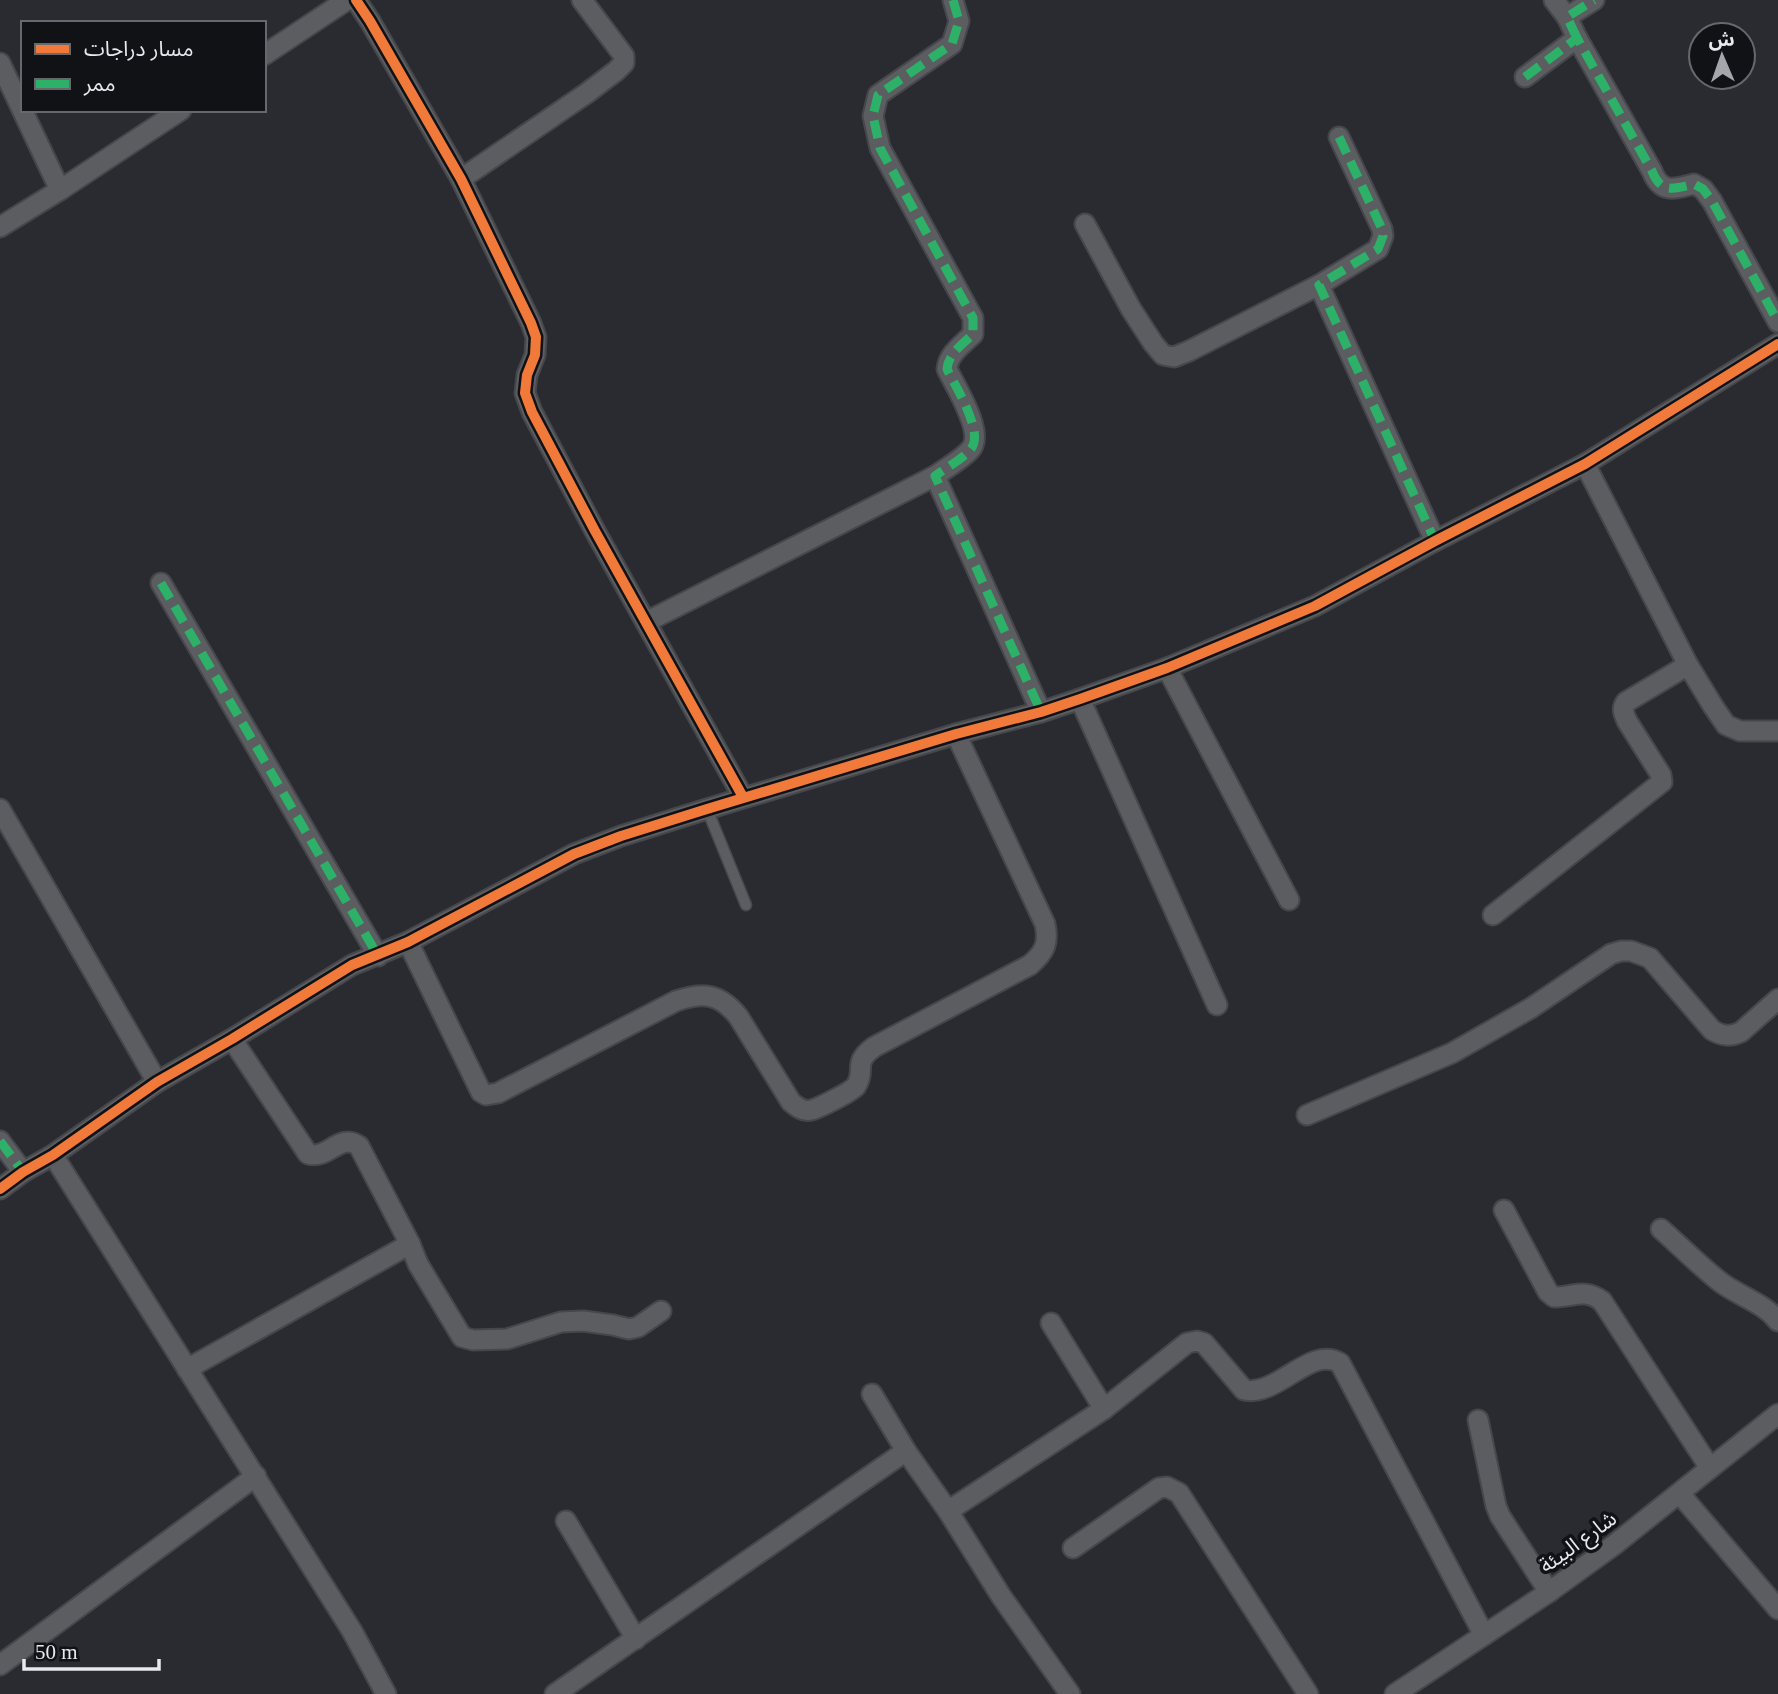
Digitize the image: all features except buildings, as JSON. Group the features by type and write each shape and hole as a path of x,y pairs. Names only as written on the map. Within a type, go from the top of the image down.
{"street":[{"path":"266,54 347,0"},
{"path":"356,0 461,178 531,323 536,337 535,355 527,375 525,393 532,412 743,797"},
{"path":"461,178 587,93 624,63 624,55 582,0"},
{"path":"646,622 935,476 972,448 975,439 973,422 947,369 951,357 973,334 972,318 880,148 873,116 878,95 952,44 959,21 953,0"},
{"path":"1554,0 1567,18 1653,172 1656,182 1666,188 1694,184 1703,189 1778,322"},
{"path":"1567,18 1594,0"},
{"path":"1525,77 1577,37"},
{"path":"0,63 21,107"},
{"path":"23,112 60,190"},
{"path":"0,227 178,112"},
{"path":"1085,224 1153,344 1163,355 1174,358 1319,285 1378,249 1383,236 1382,229 1339,137"},
{"path":"1319,285 1435,541"},
{"path":"0,1189 157,1082 352,965 408,943 574,853 743,797 1080,699 1167,668 1315,606 1586,464 1778,344"},
{"path":"1586,464 1688,664 1726,725 1740,731 1778,731"},
{"path":"935,476 1041,712"},
{"path":"161,583 378,956"},
{"path":"1493,915 1662,782 1661,775 1627,721 1623,712 1624,705 1688,664"},
{"path":"1167,668 1289,900"},
{"path":"1080,699 1217,1005"},
{"path":"1756,731 1778,717"},
{"path":"408,943 481,1092 486,1095 498,1093 676,1001 695,995 711,996 729,1005 791,1102 799,1109 811,1110 854,1090 859,1081 860,1061 863,1055 874,1047 1030,965 1041,956 1046,944 1045,923 956,734"},
{"path":"0,809 157,1082"},
{"path":"1307,1115 1452,1053 1531,1008 1611,954 1621,951 1631,951 1650,958 1718,1034 1733,1036 1741,1032 1778,999"},
{"path":"232,1039 308,1154 322,1154 345,1141 359,1146 418,1264 462,1337 473,1340 507,1339 561,1322 583,1321 629,1329 638,1327 661,1311"},
{"path":"0,1141 23,1172"},
{"path":"53,1155 352,1631 386,1694"},
{"path":"1503,1210 1548,1292 1554,1297 1586,1293 1602,1301 1710,1468"},
{"path":"1661,1229 1718,1281 1763,1307 1778,1321"},
{"path":"187,1368 410,1244"},
{"path":"1051,1323 1104,1409"},
{"path":"948,1511 1104,1409 1187,1343 1205,1343 1244,1391 1253,1392 1264,1390 1316,1360 1334,1359 1340,1363 1484,1635"},
{"path":"872,1394 1001,1596 1070,1694"},
{"name":"شارع البيئة","path":"1395,1694 1549,1592 1614,1545 1778,1414"},
{"path":"1478,1420 1500,1516 1549,1592"},
{"path":"555,1694 906,1451"},
{"path":"0,1665 256,1476"},
{"path":"1073,1548 1159,1488 1174,1489 1183,1498 1308,1694"},
{"path":"1680,1493 1778,1609"},
{"path":"566,1521 636,1639"}],"lane":[{"path":"707,809 746,905"}],"marked path":[{"path":"953,0 959,21 952,44 878,95 873,116 880,148 973,318 973,334 953,354 947,369 972,422 974,443 958,461 935,476 1041,712"},
{"path":"1577,38 1567,17 1594,0"},
{"path":"1525,77 1577,38 1656,178 1664,187 1694,184 1703,189 1778,322"},
{"path":"1339,137 1383,236 1378,249 1319,285 1435,541"},
{"path":"161,583 378,956"},
{"path":"0,1141 23,1172"}],"cycle path":[{"path":"356,0 461,179 531,323 536,337 535,355 527,375 525,393 532,412 743,797"},
{"path":"0,1189 157,1082 352,965 408,942 574,854 707,809 1080,699 1167,668 1315,606 1585,464 1778,344"}]}
